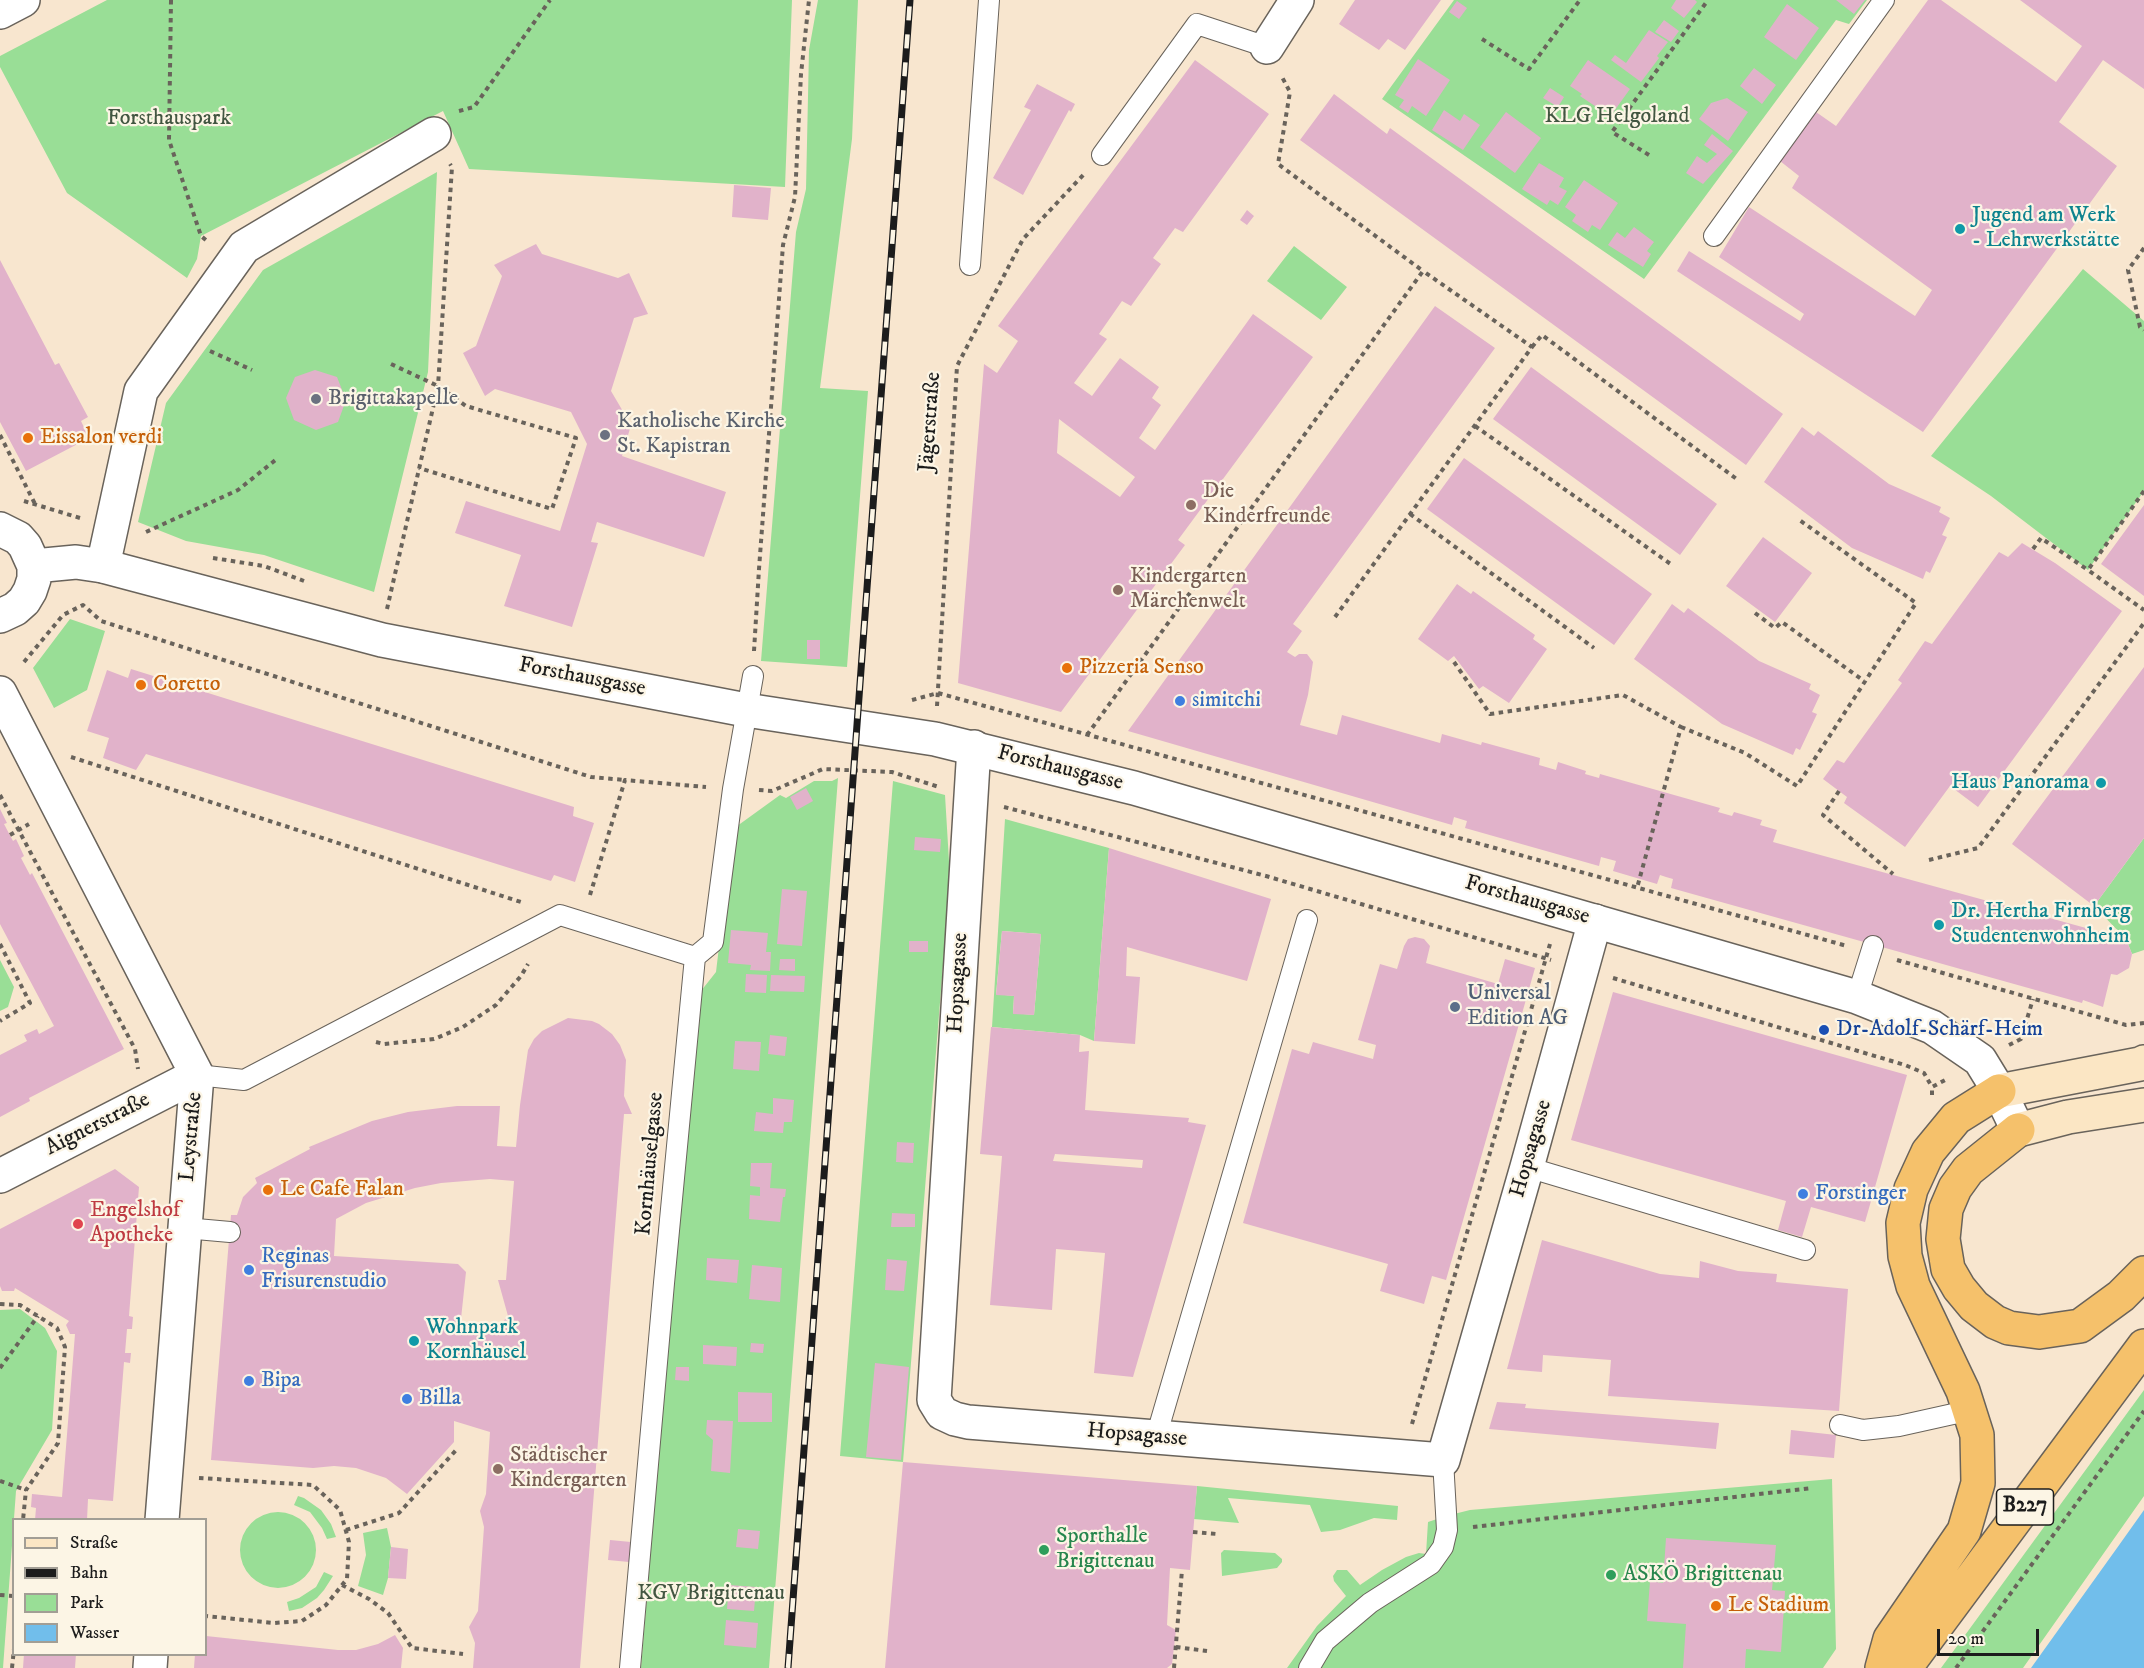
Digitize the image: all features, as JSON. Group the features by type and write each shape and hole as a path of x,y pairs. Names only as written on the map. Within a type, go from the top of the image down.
{"highway":[{"path":"1882,1668 1890,1639 1964,1531 1978,1483 1977,1435 1963,1392 1913,1286 1905,1256 1903,1223 1911,1190 1928,1152 1956,1118 2000,1091"},
{"path":"2018,1130 1968,1170 1955,1188 1946,1209 1943,1239 1948,1269 1959,1288 1974,1306 1995,1322 2009,1328 2039,1332 2080,1326 2121,1296 2144,1273"},
{"name":"B227","path":"1905,1668 2144,1347"}],"main road":[{"path":"2000,1091 2144,1062"},
{"path":"2018,1130 2068,1117 2144,1105"}],"street":[{"path":"0,12 23,0"},
{"path":"1267,47 1297,0"},
{"path":"104,566 141,391 244,248 434,135"},
{"path":"0,529 18,538 25,546 34,566 34,579 24,601 15,609 0,616"},
{"name":"Forsthausgasse","path":"34,566 76,562 104,566 382,640 746,710 935,739 1134,788 1857,997 1932,1027 1980,1060 2000,1091 2018,1130"},
{"name":"Leystraße","path":"0,693 197,1075 162,1518"},
{"name":"Hopsagasse","path":"974,747 934,1400 942,1413 955,1419 968,1422 1443,1460 1595,921"},
{"name":"Aignerstraße","path":"0,1176 197,1075"}],"lane":[{"path":"970,265 989,0"},
{"path":"987,31 1004,0"},
{"path":"1714,236 1884,0"},
{"path":"1102,155 1197,24 1267,47"},
{"path":"197,1075 244,1080 555,918 583,922 695,957 714,942 733,789 753,676"},
{"path":"1156,1437 1307,920"},
{"path":"1857,997 1873,946"},
{"name":"Kornhäuselgasse","path":"630,1668 695,957"},
{"path":"1527,1167 1805,1250"},
{"path":"185,1228 230,1232"},
{"path":"1840,1425 1863,1430 1899,1425 1953,1414 1968,1407"},
{"path":"1309,1668 1325,1641 1370,1603 1431,1564 1443,1547 1447,1530 1443,1460"}],"path":[{"path":"171,0 170,140 201,236 234,262"},
{"path":"386,610 438,386 452,167 434,135 446,116 474,107 550,0"},
{"path":"753,676 783,245 795,197 801,74 809,0"},
{"path":"1482,39 1529,69 1580,0"},
{"path":"1649,155 1612,132 1708,0"},
{"path":"1267,47 1290,92 1278,164 1423,271 1532,347"},
{"name":"Jägerstraße","path":"935,739 957,366 1023,239 1102,155"},
{"path":"2144,248 2128,270 2140,327 2144,330"},
{"path":"1087,735 1423,271"},
{"path":"1335,617 1542,335 1738,480"},
{"path":"179,338 252,370"},
{"path":"391,364 438,386 466,406 576,438 552,509 419,468"},
{"path":"1475,426 1672,565"},
{"path":"0,435 36,504"},
{"path":"145,532 238,490 278,458"},
{"path":"2088,570 2144,491"},
{"path":"1410,514 1594,648"},
{"path":"1454,662 1490,714 1623,694 1681,728 1745,753 1797,786 1916,603 1798,519"},
{"path":"2033,549 2041,538 2144,610"},
{"path":"24,662 63,615 83,605 101,621 591,777 772,791 823,770 892,772 970,798 1266,876 1905,1065 1924,1073 1932,1087"},
{"path":"1755,613 1775,628 1782,622 1864,681"},
{"path":"1929,860 1978,849 2144,623"},
{"path":"1637,888 1681,728"},
{"path":"25,742 555,918 522,976 496,1005 463,1027 434,1039 384,1044 334,1033"},
{"path":"583,922 625,780"},
{"path":"1839,791 1823,814 1893,874"},
{"path":"0,795 135,1049 143,1102"},
{"path":"10,835 24,827"},
{"path":"1405,1457 1559,910"},
{"path":"0,944 30,1003 0,1021"},
{"path":"1980,1060 2021,1039 2033,999"},
{"path":"0,1304 20,1305 57,1328 65,1347 58,1443 26,1490 23,1518"},
{"path":"0,1368 38,1316"},
{"path":"1956,1668 2144,1411"},
{"path":"346,1530 399,1513 458,1448"},
{"path":"165,1476 313,1485 340,1510 346,1530 349,1542 347,1579 326,1605 302,1621 274,1623 207,1616"},
{"path":"0,1481 26,1490"},
{"path":"1447,1530 1812,1488"},
{"path":"1193,1532 1217,1534"},
{"path":"1174,1668 1182,1570"},
{"path":"342,1585 369,1599 388,1613 412,1648 463,1654"},
{"path":"1176,1647 1207,1651"}],"green space":[{"name":"Forsthauspark","path":"107,0 792,0 785,187 469,169 443,111 201,236 197,259 187,278 67,193 0,67 0,56"},
{"path":"818,0 858,0 852,139 820,388 868,391 847,667 761,661 796,232 806,189 809,50"},
{"name":"KLG Helgoland","path":"1454,0 1867,0 1849,24 1836,20 1644,279 1382,99"},
{"path":"437,172 428,372 374,592 264,555 186,541 138,522 166,403 263,270"},
{"path":"1294,246 1347,287 1321,320 1267,281"},
{"path":"2083,269 2144,321 2144,491 2088,570 1991,496 1931,456"},
{"path":"70,619 105,631 87,690 54,708 33,668"},
{"name":"KGV Brigittenau","path":"838,778 769,1668 641,1668 697,996 716,972 733,829 780,795 786,798 814,781 832,781"},
{"path":"893,781 945,795 950,878 903,1462 840,1456"},
{"path":"1005,819 1109,848 1094,1041 1080,1035 992,1027","holes":["1002,931 1041,934 1034,1015 1013,1013 1014,996 996,994"]},
{"path":"2144,838 2144,950 2132,954 2126,939 2094,906"},
{"path":"0,960 14,987 8,1007 0,1011"},
{"path":"20,1309 45,1328 57,1351 52,1430 16,1491 14,1518 12,1518 3,1668 0,1668 0,1310"},
{"path":"2144,1390 2144,1496 2023,1668 1941,1668"},
{"name":"ASKÖ Brigittenau","path":"1832,1479 1836,1649 1823,1668 1287,1668 1317,1626 1346,1596 1334,1581 1333,1576 1337,1570 1347,1570 1360,1585 1406,1557 1419,1553 1426,1554 1428,1522 1470,1510"},
{"path":"1197,1486 1398,1506 1397,1520 1374,1518 1340,1530 1321,1532 1310,1505 1228,1498 1239,1523 1194,1519"},
{"path":"298,1496 321,1510 331,1524 336,1537 327,1539 310,1512 294,1505"},
{"path":"271,1512 285,1512 299,1518 310,1529 316,1543 313,1565 305,1577 285,1588 271,1588 257,1582 246,1571 240,1557 240,1543 246,1529 257,1518"},
{"path":"387,1528 391,1547 388,1578 383,1595 358,1586 366,1555 363,1533"},
{"path":"1224,1550 1275,1553 1282,1559 1282,1562 1277,1568 1222,1576 1221,1553"},
{"path":"324,1572 333,1576 317,1598 302,1608 289,1611 287,1602 299,1598 316,1587"}],"water":[{"path":"2144,1510 2144,1668 2031,1668 2117,1548"}],"building":[{"path":"1355,0 1441,0 1405,50 1388,39 1379,50 1339,24"},
{"path":"1676,0 1695,0 1697,2 1684,18 1671,8"},
{"path":"1836,0 1865,0 1854,14"},
{"name":"Jugend am Werk - Lehrwerkstätte","path":"1928,0 1941,0 2056,82 2082,46 2020,0 2144,0 2144,89 2103,60 2059,122 2117,166 1923,432 1677,271 1689,251 1800,321 1804,314 1719,257 1749,207 1915,316 1932,290 1792,188 1799,176 1780,161 1816,112 1836,126"},
{"path":"1457,1 1467,8 1459,19 1449,12"},
{"path":"1787,4 1819,28 1796,60 1764,37"},
{"path":"1664,20 1679,31 1671,42 1655,32"},
{"path":"1649,30 1668,42 1641,82 1611,60 1615,55 1626,63"},
{"path":"1418,59 1450,80 1426,116 1412,106 1408,113 1399,107 1404,100 1395,95"},
{"path":"1195,60 1269,114 1183,232 1175,228 1153,258 1161,264 1131,306 1122,301 1099,334 1107,339 1074,383 1092,396 1120,358 1159,387 1152,398 1161,405 1139,438 1155,450 1253,314 1313,357 1178,540 1185,545 1061,712 958,683 984,364 997,373 1018,341 998,326","holes":["1059,419 1135,477 1120,497 1057,453"]},
{"path":"1588,60 1630,89 1612,114 1580,96 1582,94 1570,86"},
{"path":"1754,68 1776,85 1762,104 1740,86"},
{"path":"1037,84 1075,104 1071,112 1069,110 1023,195 993,178 1031,110 1024,107"},
{"path":"1550,88 1564,97 1558,107 1543,98"},
{"path":"1334,94 1387,134 1390,128 1783,414 1746,465 1300,140"},
{"path":"1727,98 1748,112 1728,141 1699,119 1711,103"},
{"path":"1444,110 1460,121 1464,114 1480,125 1463,150 1432,130"},
{"path":"1506,112 1541,138 1515,173 1480,147"},
{"path":"1712,134 1733,151 1703,184 1686,173 1697,156 1707,163 1717,154 1704,145"},
{"path":"1539,163 1564,178 1559,187 1567,191 1558,205 1550,200 1547,205 1522,189"},
{"path":"1584,180 1618,203 1600,230 1592,225 1588,232 1572,221 1576,215 1565,207"},
{"path":"734,185 771,188 768,220 732,217"},
{"path":"1247,210 1254,216 1247,225 1240,220"},
{"path":"1634,227 1654,242 1647,251 1651,254 1643,267 1608,245 1617,232 1625,238"},
{"name":"Katholische Kirche St. Kapistran","path":"536,244 542,254 618,278 629,273 648,314 634,318 611,391 631,425 622,456 726,492 704,557 597,522 591,542 598,543 572,627 504,606 521,555 455,533 466,501 560,531 587,444 571,412 495,389 485,396 463,353 476,346 502,276 494,265"},
{"path":"0,260 55,365 59,363 88,417 81,421 89,438 26,471 0,422"},
{"path":"1435,306 1495,348 1293,624 1302,631 1287,652 1295,657 1299,654 1307,654 1313,662 1300,725 1337,735 1342,715 1440,743 1442,734 1481,745 1482,742 1540,758 1539,765 1556,770 1558,762 1599,778 1600,774 1720,808 1718,812 1732,816 1734,812 1762,820 1760,825 1777,830 1773,842 2126,939 2132,954 2129,968 2117,975 2111,974 2103,1007 1671,888 1673,879 1660,875 1657,884 1613,871 1616,861 1601,857 1599,866 1465,828 1467,821 1454,817 1452,825 1128,731"},
{"path":"1531,367 1717,504 1680,555 1493,419"},
{"name":"Brigittakapelle","path":"315,370 337,377 346,400 338,422 316,430 294,420 286,398 295,377"},
{"path":"1802,427 1814,436 1818,431 1889,484 1941,507 1939,512 1950,518 1942,535 1947,537 1930,573 1926,571 1923,579 1852,548 1764,482"},
{"path":"1464,458 1652,594 1614,645 1427,509"},
{"path":"2144,505 2144,596 2101,564"},
{"path":"1763,537 1812,573 1775,622 1726,586"},
{"path":"2022,543 2055,563 2122,611 1978,807 1950,786 1905,847 1844,803 1847,797 1823,779 1837,760 1844,763 1902,683 1898,680 1925,641 1932,644 1999,552 2008,557"},
{"path":"1457,584 1471,594 1473,591 1535,635 1533,639 1547,649 1509,703 1483,686 1479,689 1454,656 1448,661 1418,639"},
{"path":"1672,604 1684,613 1688,608 1759,661 1811,684 1809,689 1820,695 1812,712 1817,714 1800,750 1796,748 1793,755 1722,724 1634,659"},
{"path":"807,640 820,640 820,659 807,659"},
{"name":"Haus Panorama","path":"2144,667 2144,838 2094,906 2012,844"},
{"path":"131,669 574,807 573,816 594,823 575,882 554,875 551,881 146,754 136,770 103,758 109,738 87,731 107,670 128,678"},
{"path":"806,788 813,801 797,810 790,797"},
{"path":"0,809 7,823 4,824 13,841 16,839 24,856 21,858 30,875 32,873 124,1049 29,1098 30,1101 0,1117 0,1055 27,1041 24,1035 37,1029 39,1034 54,1026 0,924"},
{"path":"915,837 941,839 940,852 914,850"},
{"path":"1109,848 1271,899 1247,981 1127,947 1126,976 1140,977 1135,1044 1094,1041"},
{"path":"782,889 807,891 802,946 777,944"},
{"path":"731,930 768,933 766,952 771,952 770,971 750,970 751,965 728,963"},
{"path":"1002,931 1041,934 1034,1015 1013,1014 1014,996 996,995"},
{"path":"1415,937 1424,939 1430,946 1426,963 1498,984 1505,959 1535,968 1446,1280 1432,1276 1424,1304 1380,1291 1388,1264 1243,1223 1292,1049 1309,1054 1313,1042 1373,1059 1376,1045 1358,1040 1380,964 1397,969 1404,946 1408,939"},
{"path":"909,941 928,941 928,952 909,952"},
{"path":"780,959 795,959 795,971 779,970"},
{"path":"746,974 767,975 766,993 745,992"},
{"path":"771,975 805,976 804,992 770,991"},
{"path":"1613,992 1907,1075 1865,1222 1811,1207 1802,1237 1778,1230 1786,1201 1571,1140"},
{"name":"Wohnpark Kornhäusel","path":"568,1018 592,1021 612,1034 620,1045 626,1060 624,1096 632,1114 624,1114 580,1668 473,1668 475,1643 469,1627 478,1611 484,1527 480,1511 486,1494 490,1432 454,1421 454,1442 407,1494 386,1478 356,1468 334,1466 313,1468 211,1460 231,1215 237,1215 243,1197 257,1183 255,1178 310,1149 309,1147 372,1121 408,1112 457,1106 500,1106 497,1146 516,1147 528,1050 542,1031","holes":["490,1179 514,1181 506,1280 498,1280 508,1316 499,1326 489,1330 460,1328 466,1272 458,1264 334,1256 336,1219 366,1203 415,1188 441,1183"]},
{"path":"991,1027 1080,1035 1079,1052 1089,1051 1085,1110 1189,1118 1188,1122 1206,1125 1133,1377 1094,1373 1105,1253 1056,1249 1052,1310 990,1305 1002,1156 980,1154","holes":["1055,1154 1143,1160 1142,1168 1053,1161"]},
{"path":"770,1035 787,1037 785,1056 768,1054"},
{"path":"735,1041 761,1042 759,1071 733,1069"},
{"path":"773,1098 794,1100 792,1122 784,1122 783,1133 754,1131 756,1112 773,1114"},
{"path":"897,1142 914,1143 913,1163 896,1162"},
{"path":"751,1163 772,1163 770,1188 786,1189 780,1222 749,1219 750,1195 760,1196 760,1187 750,1186"},
{"path":"115,1169 139,1187 129,1316 133,1317 132,1329 127,1329 125,1353 131,1353 130,1363 124,1362 113,1501 88,1499 87,1518 35,1518 36,1508 31,1507 32,1494 62,1497 75,1334 70,1334 66,1325 69,1321 15,1288 14,1291 2,1291 0,1286 0,1229"},
{"path":"892,1213 915,1214 915,1227 891,1227"},
{"path":"1542,1240 1660,1274 1699,1278 1700,1261 1738,1271 1777,1274 1776,1282 1848,1289 1839,1411 1608,1396 1611,1360 1543,1355 1542,1372 1507,1369"},
{"path":"707,1258 739,1260 737,1283 706,1280"},
{"path":"887,1259 907,1261 904,1291 885,1290"},
{"path":"752,1265 782,1268 780,1302 749,1299"},
{"path":"751,1343 764,1344 763,1353 750,1352"},
{"path":"703,1345 737,1347 736,1366 703,1364"},
{"path":"875,1363 909,1367 901,1460 866,1457"},
{"path":"676,1367 689,1367 689,1381 675,1380"},
{"path":"738,1392 772,1393 772,1422 738,1422"},
{"path":"1497,1402 1526,1404 1525,1408 1719,1423 1716,1449 1489,1429"},
{"path":"707,1420 733,1421 730,1473 711,1471 713,1440 706,1434"},
{"path":"1791,1430 1836,1435 1834,1458 1789,1454"},
{"name":"Sporthalle Brigittenau","path":"903,1462 1197,1486 1190,1570 1170,1568 1167,1625 1176,1630 1172,1664 1167,1668 885,1668"},
{"path":"738,1529 760,1531 758,1549 736,1547"},
{"name":"Le Stadium","path":"1666,1538 1776,1545 1772,1590 1785,1591 1781,1652 1746,1649 1745,1668 1683,1668 1686,1624 1647,1621 1650,1581 1663,1583"},
{"path":"610,1540 631,1542 629,1562 608,1560"},
{"path":"391,1547 408,1549 406,1579 388,1578"},
{"path":"729,1585 756,1587 754,1611 727,1609"},
{"path":"726,1620 758,1623 756,1648 724,1645"},
{"path":"395,1635 403,1648 401,1668 194,1668 195,1656 207,1656 207,1636 338,1650 356,1650 378,1644"},
{"path":"24,1656 76,1656 75,1668 23,1668"}],"railway":[{"path":"788,1668 910,0"}],"place":[{"name":"Jugend am Werk - Lehrwerkstätte","path":"1960,229"},
{"name":"Brigittakapelle","path":"316,399"},
{"name":"Katholische Kirche St. Kapistran","path":"605,435"},
{"name":"Eissalon verdi","path":"28,438"},
{"name":"Die Kinderfreunde","path":"1191,505"},
{"name":"Kindergarten Märchenwelt","path":"1118,590"},
{"name":"Pizzeria Senso","path":"1067,668"},
{"name":"Coretto","path":"141,685"},
{"name":"simitchi","path":"1180,701"},
{"name":"Haus Panorama","path":"2101,783"},
{"name":"Dr. Hertha Firnberg Studentenwohnheim","path":"1939,925"},
{"name":"Universal Edition AG","path":"1455,1007"},
{"name":"Dr-Adolf-Schärf-Heim","path":"1824,1030"},
{"name":"Le Cafe Falan","path":"268,1190"},
{"name":"Forstinger","path":"1803,1194"},
{"name":"Engelshof Apotheke","path":"78,1224"},
{"name":"Reginas Frisurenstudio","path":"249,1270"},
{"name":"Wohnpark Kornhäusel","path":"414,1341"},
{"name":"Bipa","path":"249,1381"},
{"name":"Billa","path":"407,1399"},
{"name":"Städtischer Kindergarten","path":"498,1469"},
{"name":"Sporthalle Brigittenau","path":"1044,1550"},
{"name":"ASKÖ Brigittenau","path":"1611,1575"},
{"name":"Le Stadium","path":"1716,1606"}]}
